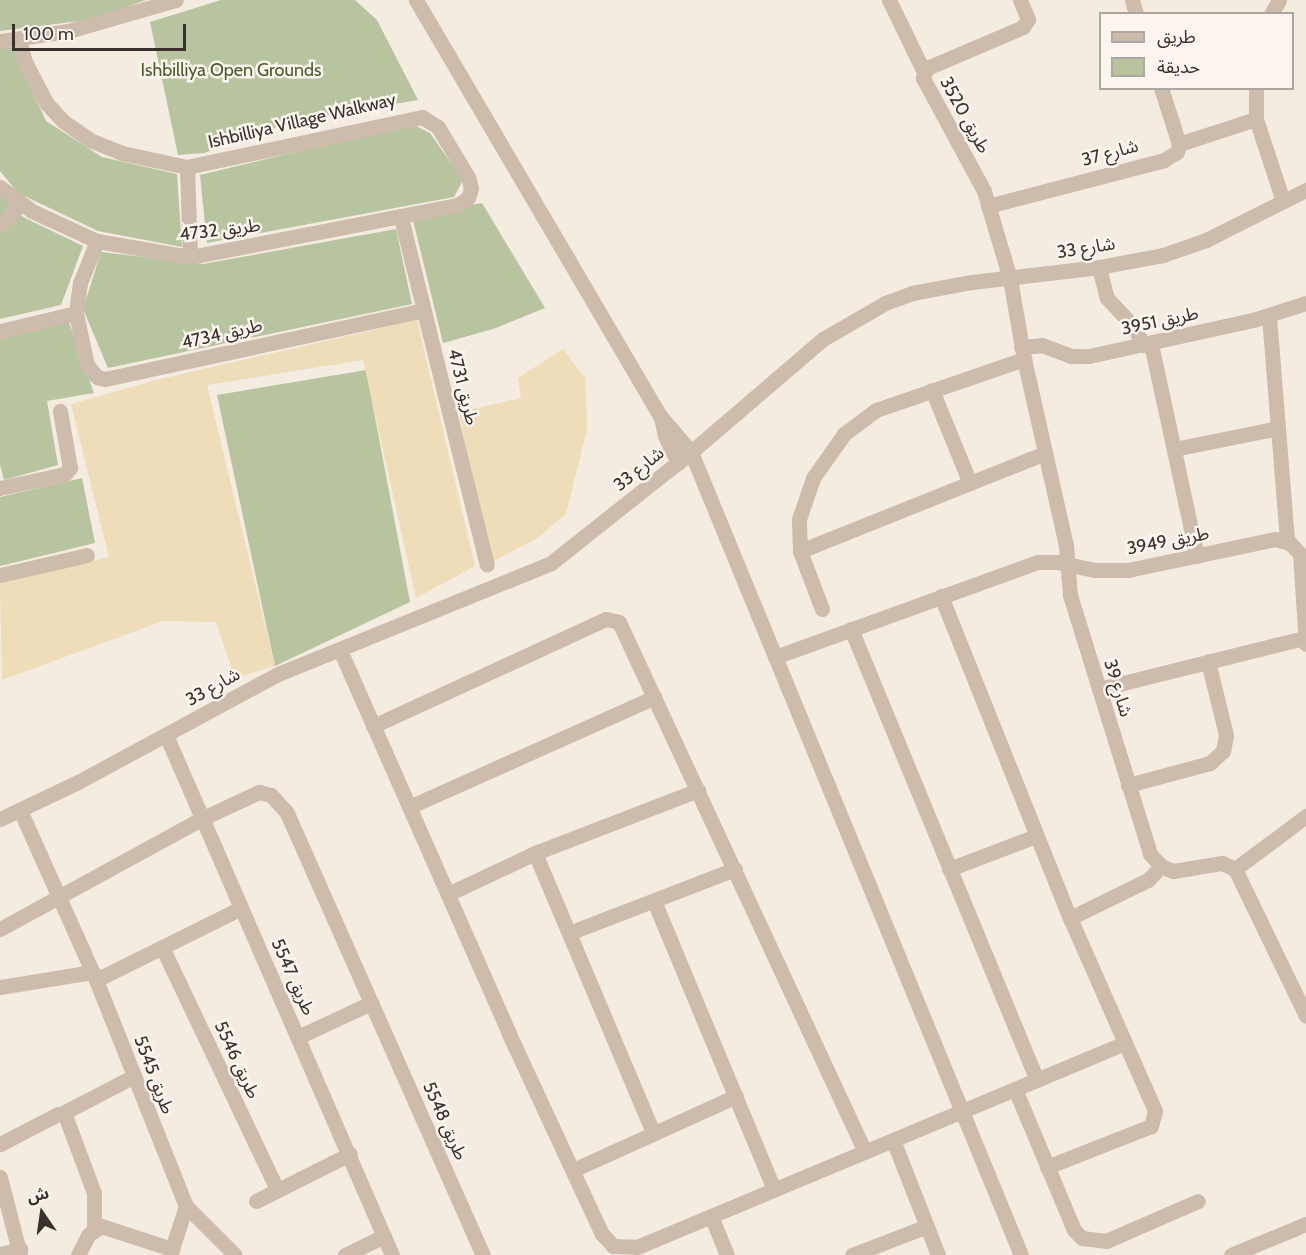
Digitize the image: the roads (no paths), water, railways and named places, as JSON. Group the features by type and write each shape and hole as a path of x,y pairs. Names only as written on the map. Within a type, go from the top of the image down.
{"street":[{"path":"0,41 113,20 176,0"},
{"path":"416,0 661,417 691,452 1021,1255"},
{"path":"889,0 924,72"},
{"name":"طريق 3520","path":"1010,279 988,206 971,165 925,85 924,72 1023,27 1028,19 1020,0"},
{"name":"Ishbilliya Village Walkway","path":"19,39 34,84 63,122 90,140 122,153 188,167 422,117 438,127 468,177 468,198 458,205"},
{"path":"1162,90 1179,144"},
{"path":"1256,90 1256,119 1283,201"},
{"name":"شارع 37","path":"988,206 1164,159 1177,152 1179,144 1256,119"},
{"path":"188,167 190,256"},
{"name":"طريق 4732","path":"0,187 20,204 97,241 190,256 401,218 458,205"},
{"name":"شارع 33","path":"0,819 166,735 248,688 551,563 678,463 852,319 912,293 1099,267 1163,255 1206,240 1306,190"},
{"path":"0,226 20,204"},
{"name":"طريق 4731","path":"401,218 487,564"},
{"name":"طريق 4734","path":"97,241 80,283 76,313 87,365 97,377 105,379 423,310"},
{"path":"1099,267 1107,298 1147,344 1174,449 1197,556"},
{"name":"شارع 39","path":"1010,279 1067,564 1072,605 1150,854 1161,866"},
{"name":"طريق 3951","path":"1023,353 1042,345 1080,357 1269,316 1306,303"},
{"path":"0,331 76,313"},
{"path":"1099,689 1208,661 1305,641 1300,554 1291,543 1278,428 1269,316"},
{"path":"822,609 800,550 798,531 804,498 813,478 844,434 876,410 1023,353"},
{"path":"932,390 970,483"},
{"path":"0,488 65,474 70,468 60,411"},
{"path":"661,417 665,436 678,463"},
{"path":"1174,449 1278,428"},
{"path":"800,550 1045,453"},
{"name":"طريق 3949","path":"776,657 1027,565 1047,561 1112,571 1291,543"},
{"path":"0,575 87,555"},
{"path":"941,596 1070,918 1154,1107 1154,1123 1047,1167"},
{"path":"373,726 606,619 622,625 865,1152"},
{"path":"851,629 1037,1080"},
{"path":"340,650 602,1234 618,1248 636,1247 1125,1043"},
{"path":"1128,785 1210,763 1223,751 1227,735 1208,661"},
{"path":"409,807 656,696"},
{"name":"طريق 5547","path":"166,735 392,1255"},
{"path":"448,894 535,853 698,790"},
{"name":"طريق 5548","path":"203,818 259,792 271,795 287,813 483,1255"},
{"name":"طريق 5545","path":"20,810 95,976 186,1206 235,1255"},
{"path":"1235,869 1306,816"},
{"path":"0,929 58,895 203,818"},
{"path":"949,869 1036,836"},
{"path":"535,853 653,1132"},
{"path":"1070,918 1148,880 1161,866 1173,871 1222,863 1235,869 1306,1016"},
{"path":"569,933 735,869"},
{"path":"654,901 774,1190"},
{"path":"0,987 95,976 162,947 241,908"},
{"name":"طريق 5546","path":"162,947 277,1189"},
{"path":"298,1037 371,1003"},
{"path":"0,1144 134,1076"},
{"path":"1015,1089 1074,1230 1093,1242 1106,1241 1198,1201"},
{"path":"573,1170 736,1096"},
{"path":"63,1113 93,1194 94,1229 78,1255"},
{"path":"893,1140 938,1255"},
{"path":"256,1201 350,1154"},
{"path":"0,1177 20,1252 0,1254"},
{"path":"94,1229 109,1226 171,1252 186,1206"},
{"path":"711,1216 727,1255"},
{"path":"1235,1254 1306,1224"},
{"path":"852,1255 927,1226"},
{"path":"345,1255 384,1236"}],"park label":[{"name":"Ishbilliya Open Grounds","path":"231,70"}]}
